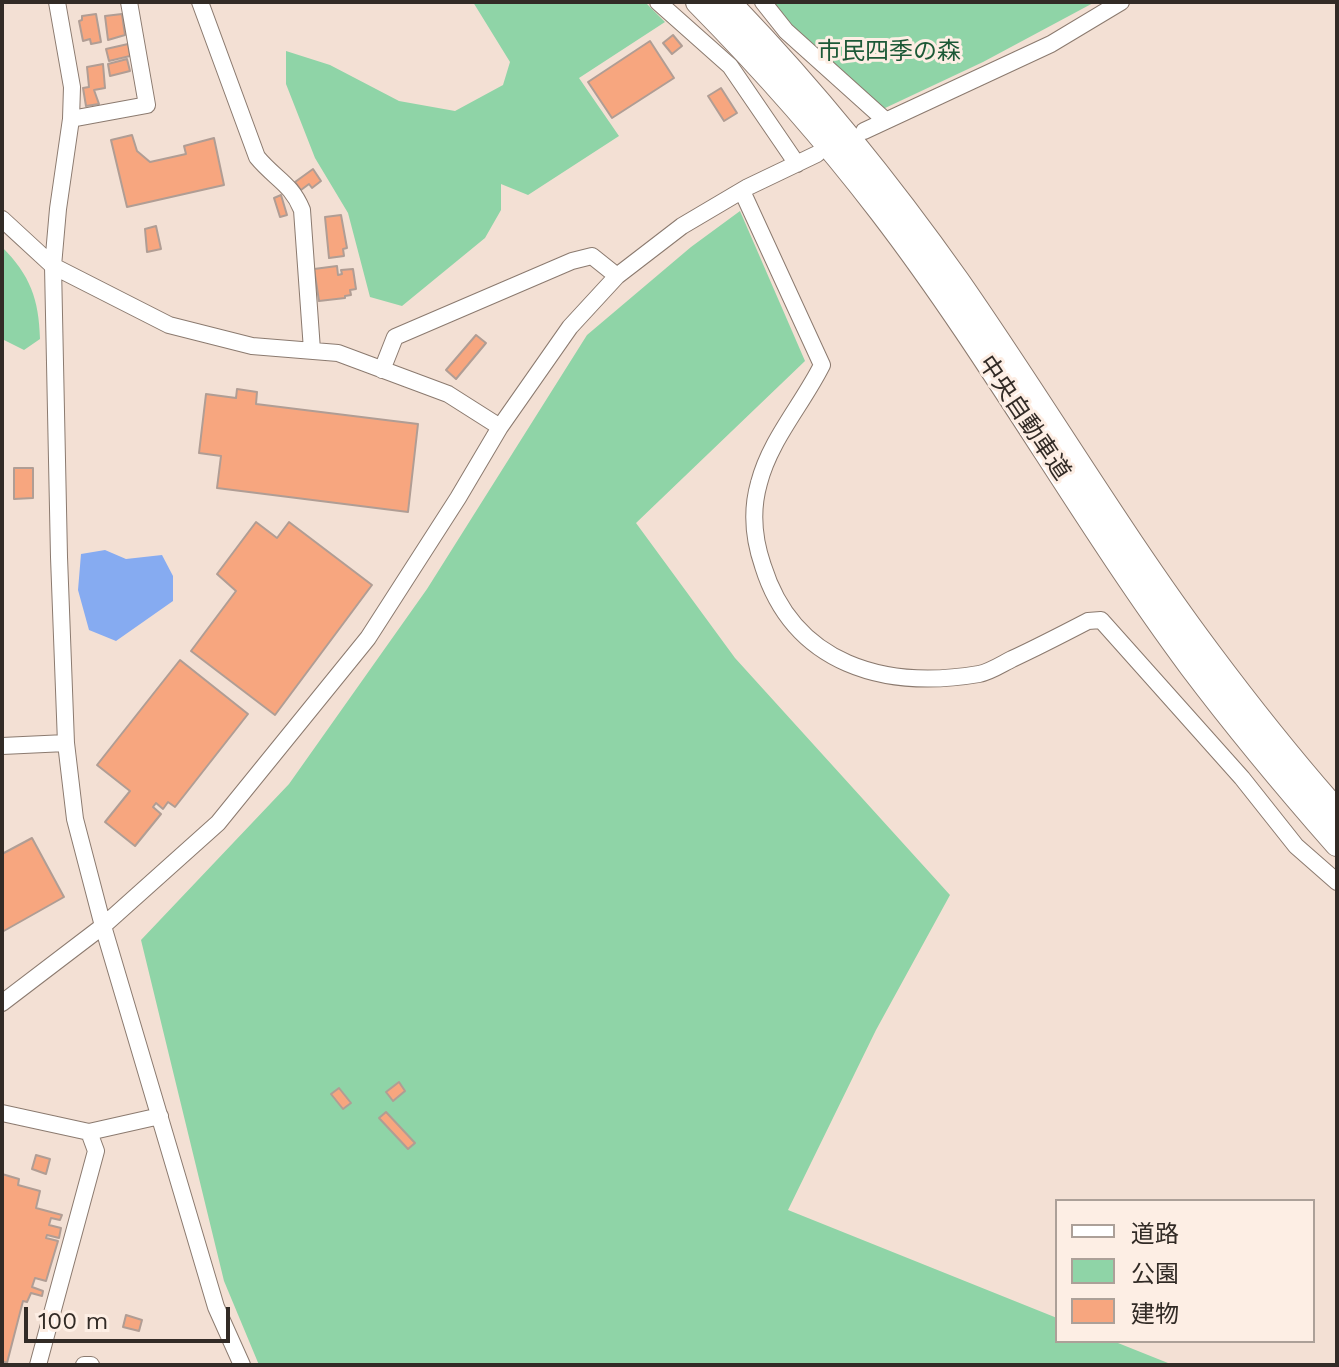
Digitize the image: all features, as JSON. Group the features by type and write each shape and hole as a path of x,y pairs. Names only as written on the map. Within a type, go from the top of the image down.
{"highway":[{"name":"中央自動車道","path":"698,2 746,50 823,137 883,213 951,308 1190,665 1280,779 1337,844"},
{"name":"中央自動車道","path":"728,2 838,124 899,201 959,284 1207,652 1337,812"}],"street":[{"path":"57,2 72,87 53,266 66,743 75,819 103,926 216,1307 242,1365"},
{"path":"71,119 147,105 129,2"},
{"path":"200,2 257,157 295,192 302,210 312,350"},
{"path":"658,2 730,66 797,164"},
{"path":"763,2 786,31 885,120"},
{"path":"864,131 1007,66 1101,7 1121,2"},
{"path":"2,1003 103,926 218,823 368,638 500,427 570,327 617,276 682,226 742,191 817,154"},
{"path":"742,191 822,365 769,455 759,482 755,517 755,542 770,589 806,639 830,656 866,671 911,678 946,677 983,673 1088,621 1101,620 1242,778 1296,846 1337,882"},
{"path":"2,219 53,266 169,325 252,346 338,353 448,394 500,427"},
{"path":"382,370 395,337 572,261 592,256 617,276"},
{"path":"2,746 66,743"},
{"path":"2,1113 89,1132 160,1116"},
{"path":"38,1365 96,1151 89,1132"},
{"path":"84,1365 91,1365"}],"green space":[{"path":"473,2 645,2 665,22 579,78 619,136 528,195 501,184 501,210 485,238 402,306 370,297 348,213 315,158 286,84 286,51 330,65 399,101 455,111 503,85 510,62"},
{"name":"市民四季の森","path":"768,2 1095,2 983,62 883,109 792,30"},
{"path":"740,211 805,361 636,523 735,658 950,895 876,1030 788,1210 1055,1317 1055,1343 1118,1343 1173,1365 259,1365 224,1281 141,940 289,784 427,589 587,335 691,247"},
{"path":"2,247 26,278 38,312 40,339 24,350 2,339"}],"water":[{"path":"105,550 126,559 162,555 173,576 173,601 116,641 89,630 78,590 81,554"}],"building":[{"path":"96,14 101,42 91,44 90,39 83,41 79,21 82,16"},
{"path":"122,14 125,35 108,40 105,16"},
{"path":"673,35 682,46 672,54 663,43"},
{"path":"650,41 674,78 612,118 588,82"},
{"path":"128,44 130,56 109,61 106,49"},
{"path":"127,59 130,71 110,76 108,64"},
{"path":"103,64 105,88 94,90 99,104 86,106 83,88 89,87 87,67"},
{"path":"721,88 737,113 724,121 708,96"},
{"path":"132,135 137,151 150,162 186,154 184,146 214,138 224,185 127,207 111,140"},
{"path":"313,169 321,181 312,188 309,184 301,190 295,182"},
{"path":"281,195 287,215 280,217 274,198"},
{"path":"341,215 347,248 343,249 344,256 329,258 325,217"},
{"path":"156,226 161,249 147,252 145,229"},
{"path":"337,266 338,275 342,274 341,270 353,269 356,289 350,290 351,295 345,298 319,301 314,269"},
{"path":"476,335 486,343 456,379 446,370"},
{"path":"237,389 257,392 256,404 418,424 408,512 217,488 221,456 199,453 206,394 236,398"},
{"path":"14,468 33,468 33,498 14,499"},
{"path":"256,522 277,538 289,522 372,585 275,715 191,651 236,591 217,574"},
{"path":"180,660 248,714 175,807 168,802 163,809 156,803 153,807 161,814 135,846 105,822 130,791 97,765"},
{"path":"32,838 64,897 2,932 2,854"},
{"path":"399,1082 405,1091 393,1101 386,1092"},
{"path":"339,1088 351,1103 343,1109 331,1094"},
{"path":"386,1112 415,1143 408,1149 379,1118"},
{"path":"36,1155 50,1159 46,1174 32,1169"},
{"path":"2,1174 19,1179 18,1185 40,1191 36,1208 62,1215 60,1220 51,1218 49,1225 61,1228 59,1238 47,1235 46,1238 58,1241 46,1281 35,1278 32,1287 43,1291 42,1296 31,1293 27,1302 23,1301 7,1363 2,1361"},
{"path":"126,1315 142,1320 139,1331 123,1327"}]}
